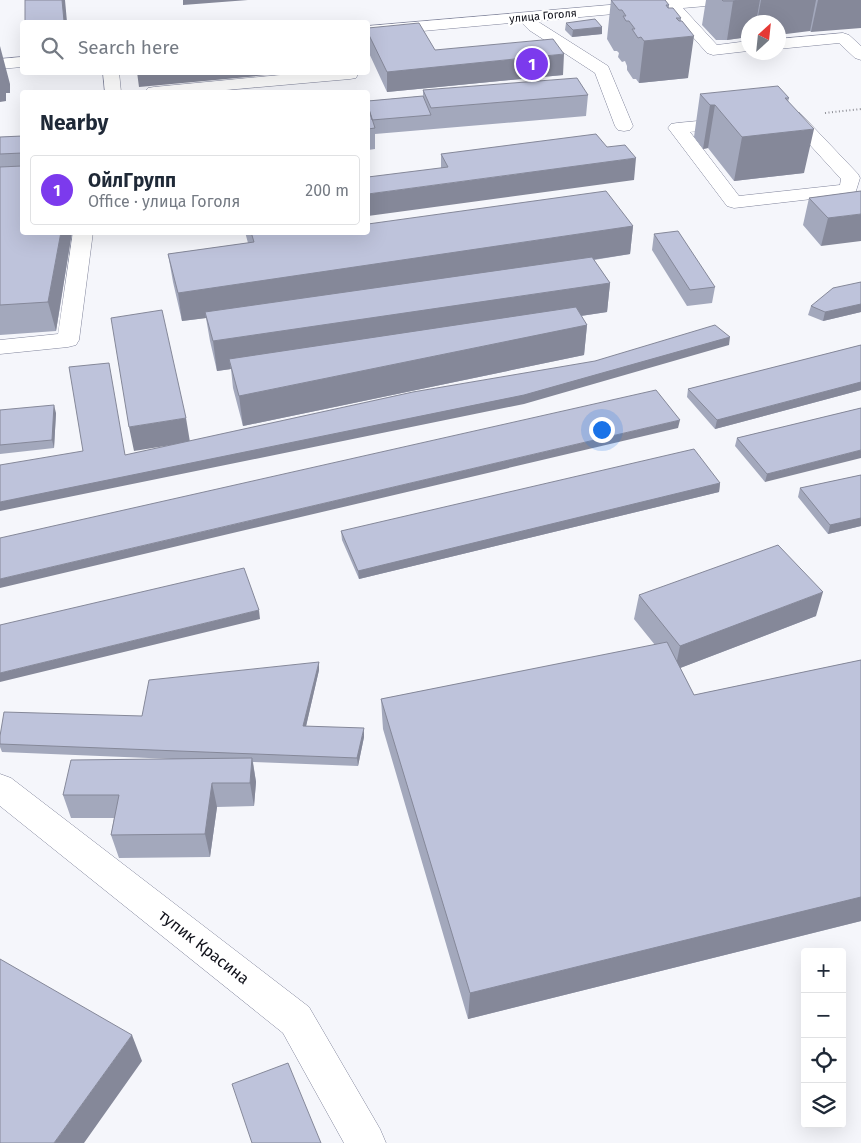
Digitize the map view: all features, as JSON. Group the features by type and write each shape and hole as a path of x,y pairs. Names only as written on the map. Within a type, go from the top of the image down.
{"street":[{"name":"улица Гоголя","path":"370,31 718,0"},
{"path":"672,4 713,50 741,47"},
{"path":"468,6 476,22"},
{"path":"524,17 602,70 624,126"},
{"path":"786,43 843,38 861,54"},
{"path":"0,64 20,62"},
{"path":"111,75 113,90"},
{"path":"176,90 339,75"},
{"path":"794,117 856,177 848,190 734,202 677,128 794,117"},
{"path":"0,347 68,340 83,235"},
{"name":"тупик Красина","path":"0,787 296,1020 366,1143"}],"path":[{"path":"794,117 861,109"}],"building":[{"path":"25,0 62,0 64,20 25,20"},
{"path":"611,0 665,0 669,5 666,5 668,8 673,8 681,18 676,18 682,21 694,36 644,41 641,37 638,38 632,29 635,29 623,16 626,16 622,10 619,10"},
{"path":"595,19 602,27 573,30 566,23"},
{"path":"419,23 435,50 553,39 564,54 387,72 370,37 370,28"},
{"path":"577,78 588,95 431,108 423,90"},
{"path":"778,86 789,98 785,98 814,129 742,137 715,105 710,105 700,94"},
{"path":"423,96 431,115 372,120 370,101"},
{"path":"370,112 375,128 370,129"},
{"path":"596,134 607,147 625,145 636,158 370,194 370,177 448,167 441,154"},
{"path":"20,136 20,153 0,154 0,137"},
{"path":"20,166 20,235 60,235 48,302 0,305 0,167"},
{"path":"606,191 633,226 178,293 168,254 254,242 252,235 370,235 370,224"},
{"path":"861,191 861,214 828,218 809,198"},
{"path":"678,231 715,287 690,290 654,234"},
{"path":"592,257 610,283 213,341 205,312"},
{"path":"861,282 861,304 825,312 811,306 833,288"},
{"path":"576,307 587,325 239,396 229,359"},
{"path":"162,310 186,418 129,427 111,318"},
{"path":"715,325 730,337 524,395 0,502 0,465 83,451 69,367 109,363 125,455 413,392 595,361"},
{"path":"861,345 861,382 717,420 688,389"},
{"path":"656,390 680,420 0,579 0,538"},
{"path":"54,405 52,440 0,445 0,410"},
{"path":"861,408 861,450 767,474 737,438"},
{"path":"694,449 720,483 358,571 341,531"},
{"path":"861,475 861,518 830,525 800,488"},
{"path":"778,545 823,592 680,646 639,595"},
{"path":"244,568 259,610 0,673 0,625"},
{"path":"667,642 694,695 861,660 861,897 470,993 381,699"},
{"path":"319,662 303,726 364,728 357,758 0,744 4,712 142,716 149,680"},
{"path":"252,758 250,783 212,783 205,834 111,835 119,795 63,795 71,760"},
{"path":"0,959 132,1035 54,1143 0,1143"},
{"path":"288,1063 321,1143 252,1143 232,1084"}],"place":[{"name":"ОйлГрупп","path":"532,64"}]}
